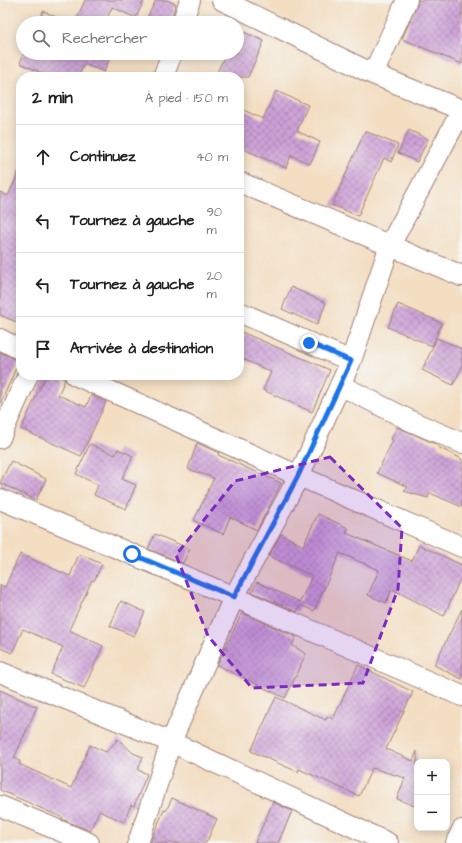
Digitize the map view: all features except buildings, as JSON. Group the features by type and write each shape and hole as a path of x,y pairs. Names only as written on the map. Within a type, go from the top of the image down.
{"street":[{"path":"184,16 190,0"},
{"path":"138,843 171,742 234,597 298,476 351,361 390,245 462,110 373,74 222,0"},
{"path":"373,74 407,0"},
{"path":"166,72 170,60"},
{"path":"244,184 462,276"},
{"path":"244,314 351,361"},
{"path":"0,339 16,347"},
{"path":"0,438 26,380"},
{"path":"86,380 298,476 462,547"},
{"path":"340,385 413,422 462,443"},
{"path":"0,499 234,597 462,696"},
{"path":"0,672 171,742 388,843"},
{"path":"0,806 89,843"},
{"path":"456,843 462,830"}],"highlighted area":[{"path":"330,457 402,528 398,589 363,683 252,688 208,636 176,555 235,481"}],"route":[{"path":"132,554 234,597 298,476 351,361 309,343"}]}
